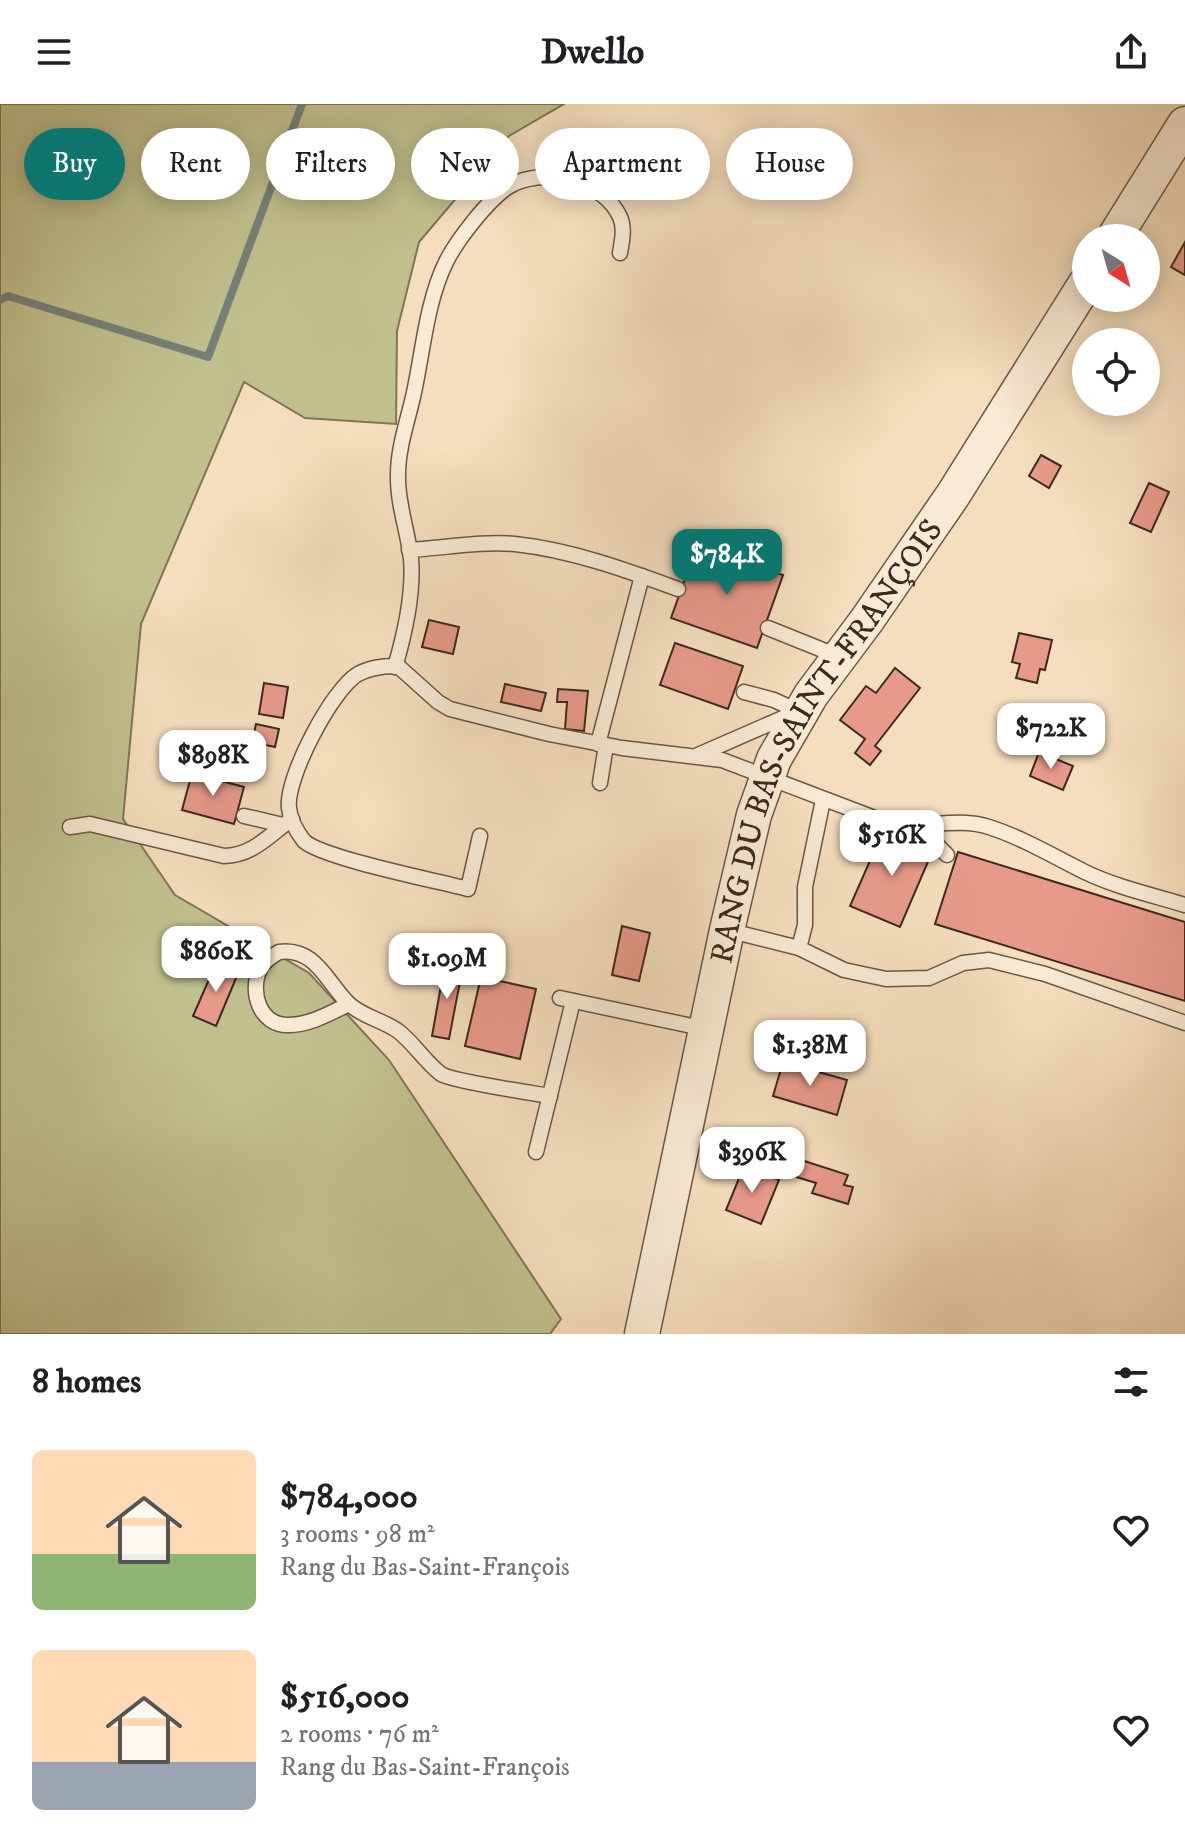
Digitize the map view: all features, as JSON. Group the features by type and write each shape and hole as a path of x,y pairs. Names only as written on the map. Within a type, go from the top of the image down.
{"street":[{"path":"1123,224 1185,124"},
{"name":"RANG DU BAS-SAINT-FRANÇOIS","path":"642,1334 727,930 754,815 767,778 800,712 953,495 1072,305"}],"lane":[{"path":"395,667 404,636 411,582 409,550 398,488 400,451 436,290 448,259 484,211 509,186 535,178 574,180 602,195 617,211 623,226 620,253"},
{"path":"409,550 513,544 560,552 678,589"},
{"path":"600,783 602,744 642,576"},
{"path":"768,628 840,657"},
{"path":"70,827 90,824 224,856 240,856 252,851 287,822 292,785 329,704 357,675 374,668 395,667 410,675 438,702 450,709 602,744 722,760 823,800 902,826 964,821 990,828 1057,856 1112,883 1185,905"},
{"path":"744,692 774,700 800,712"},
{"path":"696,755 800,712"},
{"path":"799,948 805,925 805,887 823,800"},
{"path":"244,816 287,822 318,850 468,889 480,836"},
{"path":"935,824 935,843 947,855"},
{"path":"727,930 799,948 844,970 886,979 929,978 963,963 989,960 1045,974 1185,1023"},
{"path":"349,1004 302,1024 286,1026 275,1023 266,1018 257,1000 256,984 261,967 279,952 302,954 316,963 349,1004 393,1027 410,1040 443,1076 550,1096"},
{"path":"536,1152 550,1096 566,1000 706,1029"}],"green space":[{"path":"0,104 564,104 519,130 411,128 411,200 455,200 419,242 397,331 396,424 305,418 244,382 141,624 123,819 175,895 309,973 389,1060 561,1319 550,1334 0,1334"}],"building":[{"path":"1185,242 1185,275 1171,267"},
{"path":"1041,455 1061,466 1049,488 1029,476"},
{"path":"1149,483 1169,492 1151,532 1130,523"},
{"path":"697,546 783,575 757,648 671,618"},
{"path":"429,620 459,627 453,654 422,647"},
{"path":"1019,633 1052,640 1045,670 1040,669 1037,683 1016,678 1020,664 1012,662"},
{"path":"675,643 743,666 728,709 660,685"},
{"path":"895,668 920,688 875,746 881,751 870,765 855,753 865,739 840,720 866,686 876,693"},
{"path":"264,683 288,687 283,718 259,714"},
{"path":"505,684 546,693 541,711 501,702"},
{"path":"558,689 588,691 584,731 565,729 567,702 557,702"},
{"path":"256,724 279,729 275,747 252,742"},
{"path":"1039,752 1073,766 1063,790 1030,776"},
{"path":"192,773 244,787 234,824 182,810"},
{"path":"884,829 933,850 900,927 850,906"},
{"path":"958,852 1185,922 1185,1001 935,924"},
{"path":"622,926 650,933 639,981 612,975"},
{"path":"217,961 239,971 216,1026 193,1016"},
{"path":"445,963 463,966 449,1039 432,1036"},
{"path":"481,977 536,989 520,1059 465,1046"},
{"path":"783,1062 847,1080 837,1115 773,1096"},
{"path":"795,1158 848,1175 844,1185 853,1187 848,1204 812,1193 816,1183 790,1175"},
{"path":"744,1166 779,1180 761,1224 726,1210"}],"waterway":[{"path":"0,300 8,296 208,357 302,104"}]}
